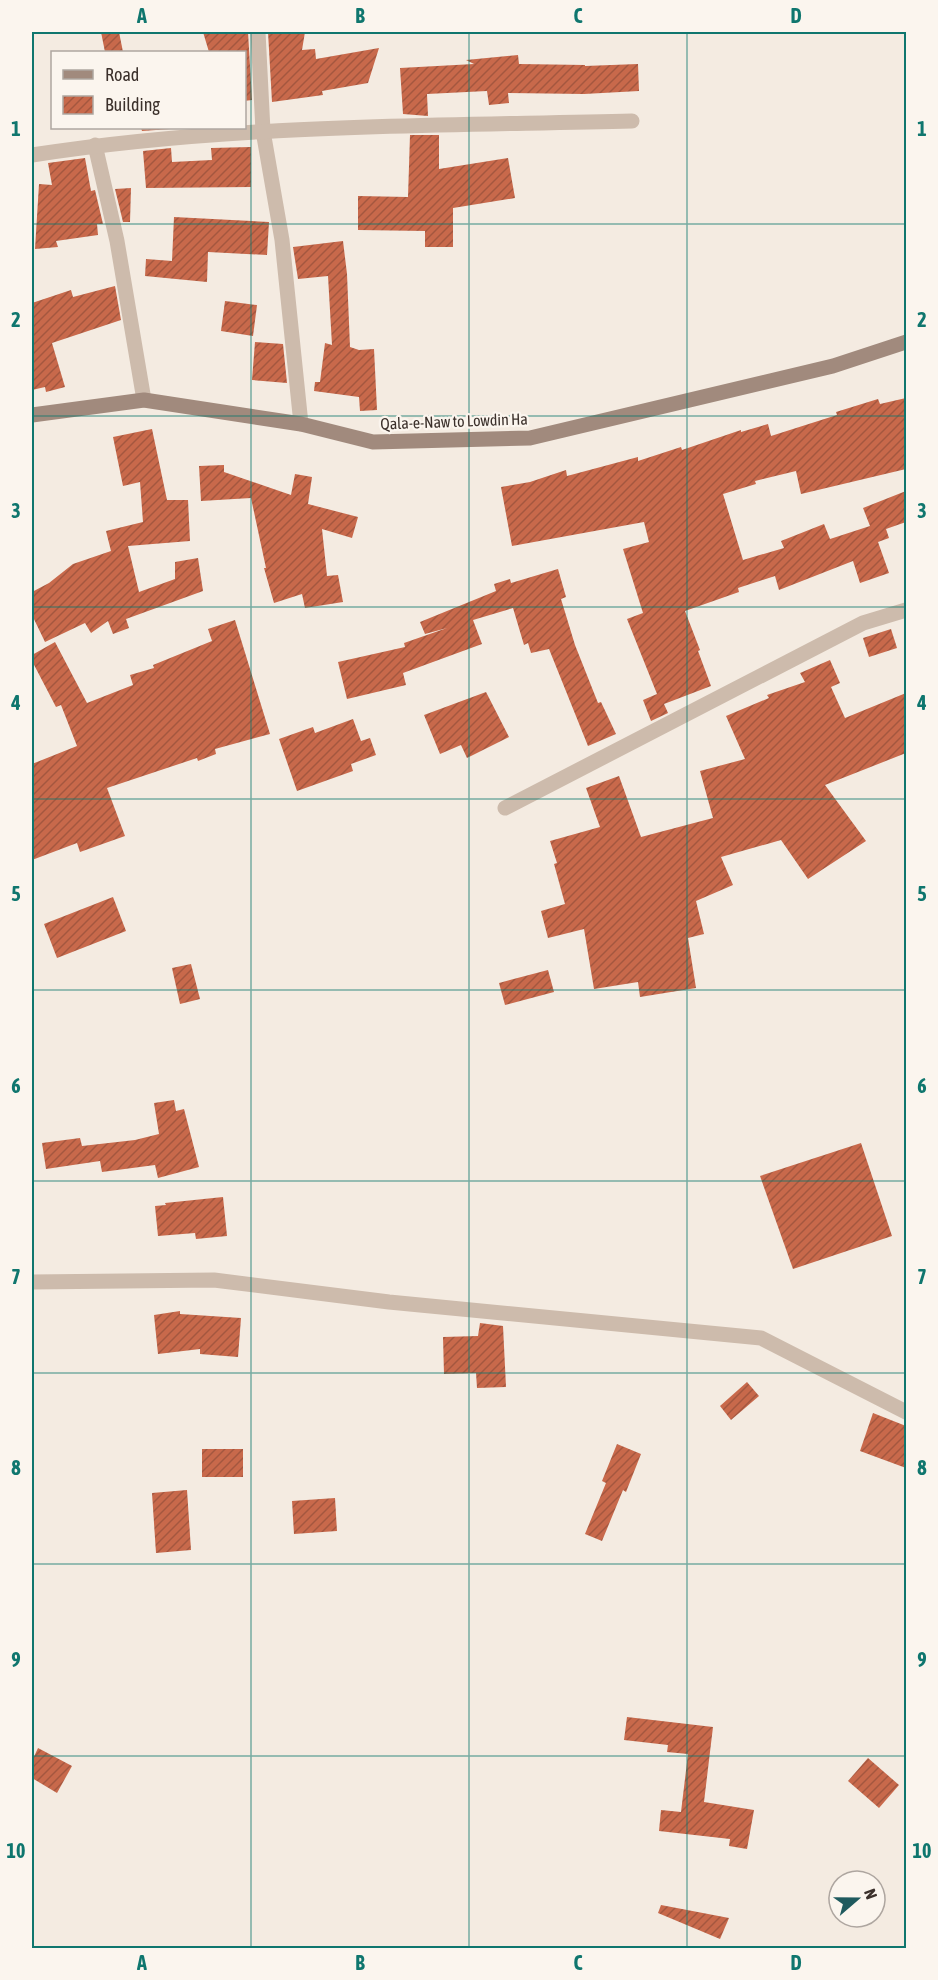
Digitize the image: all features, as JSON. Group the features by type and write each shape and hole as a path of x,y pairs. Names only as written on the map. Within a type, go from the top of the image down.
{"main road":[{"name":"Qala-e-Naw to Lowdin Ha","path":"32,415 144,400 301,424 373,442 530,438 833,366 906,342"}],"street":[{"path":"258,32 263,131 282,240 301,424"},
{"path":"32,155 94,145 263,131 632,121"},
{"path":"94,145 117,241 144,400"},
{"path":"505,808 863,623 906,610"},
{"path":"32,1282 214,1280 389,1302 761,1338 906,1412"}],"building":[{"path":"101,32 119,32 123,51 105,51"},
{"path":"203,32 248,32 252,100 246,101 246,51 209,51"},
{"path":"268,32 305,32 302,50 315,49 316,59 379,48 368,83 322,91 323,95 272,102"},
{"path":"518,55 519,64 585,66 638,64 639,91 584,94 508,93 509,103 489,105 487,91 427,94 428,116 403,114 400,68 474,64 466,60"},
{"path":"141,129 170,129 142,131"},
{"path":"410,135 439,135 439,169 508,158 515,198 453,208 453,247 425,247 425,231 358,230 358,196 408,197"},
{"path":"251,147 251,187 146,188 143,151 171,148 172,162 212,160 211,148"},
{"path":"85,158 91,191 95,190 103,224 97,224 98,235 56,241 58,247 35,249 39,184 52,185 48,163"},
{"path":"131,188 130,222 123,222 115,189"},
{"path":"174,217 269,222 267,255 208,252 207,282 145,276 146,259 172,261"},
{"path":"343,241 347,274 350,347 359,350 374,349 377,410 360,411 359,397 314,391 315,382 320,382 325,343 332,345 328,276 298,279 293,247"},
{"path":"115,286 121,320 52,343 65,387 46,392 45,387 32,390 32,303 71,290 73,297"},
{"path":"225,301 257,305 253,336 221,331"},
{"path":"255,342 283,344 287,383 252,380"},
{"path":"906,398 906,469 801,494 796,471 755,481 756,484 723,494 743,560 784,548 781,541 824,524 830,539 870,526 863,508 906,491 906,522 886,529 889,538 878,542 889,573 860,583 853,561 779,590 775,576 738,588 739,592 685,611 711,686 664,704 668,713 651,721 643,700 657,694 627,619 643,613 623,549 649,542 644,522 512,546 501,487 530,482 566,470 567,476 638,457 638,461 768,424 771,436 878,399 880,404"},
{"path":"152,429 167,500 188,500 190,541 128,546 139,592 175,579 175,562 198,558 203,591 126,619 129,628 113,634 108,621 91,633 85,623 45,642 32,615 32,592 49,583 73,564 111,551 106,531 143,522 140,482 123,486 113,437"},
{"path":"224,465 224,472 291,495 295,474 312,477 308,504 358,517 352,538 322,529 327,576 338,575 343,602 305,608 302,594 274,603 264,568 266,568 251,498 201,501 199,466"},
{"path":"558,569 566,597 561,599 575,645 598,703 601,702 616,734 588,746 549,649 531,653 528,643 524,645 513,608 473,620 482,644 403,673 406,685 347,699 338,662 405,647 404,643 447,628 425,634 420,622 496,591 494,584 510,579 511,583"},
{"path":"235,620 270,734 215,749 216,754 198,761 197,758 107,788 125,836 80,852 77,843 32,860 32,764 77,746 61,705 56,707 32,661 32,655 55,642 87,703 133,685 130,675 154,668 153,665 212,641 208,629"},
{"path":"891,629 897,648 869,657 863,638"},
{"path":"830,660 840,683 831,687 845,718 906,693 906,753 825,785 866,841 808,879 781,840 721,857 733,885 696,901 704,934 688,938 696,988 640,997 638,982 594,989 584,929 548,938 541,911 565,904 550,841 600,827 586,788 619,776 641,837 713,818 700,771 745,759 726,716 769,698 767,695 805,682 800,673"},
{"path":"486,692 509,737 467,758 461,745 440,754 424,715"},
{"path":"353,719 361,741 370,738 376,755 351,764 353,771 297,791 279,739 313,727 315,733"},
{"path":"113,897 126,931 57,958 44,924"},
{"path":"191,964 200,999 180,1004 172,968"},
{"path":"548,970 554,992 505,1005 499,983"},
{"path":"174,1100 176,1111 184,1109 199,1167 158,1178 155,1165 102,1172 100,1161 46,1169 42,1143 80,1138 82,1146 135,1140 159,1134 154,1103"},
{"path":"861,1143 892,1236 793,1269 760,1176"},
{"path":"223,1197 227,1236 196,1239 195,1233 158,1236 155,1206"},
{"path":"180,1311 180,1314 241,1318 238,1357 200,1354 200,1349 158,1354 154,1315"},
{"path":"480,1323 503,1326 506,1387 477,1388 476,1373 444,1374 443,1337 478,1336"},
{"path":"747,1382 759,1396 731,1420 720,1406"},
{"path":"873,1413 906,1426 906,1468 860,1451"},
{"path":"617,1444 641,1454 626,1492 623,1490 602,1541 585,1534 606,1483 602,1481"},
{"path":"202,1449 243,1449 243,1477 202,1477"},
{"path":"187,1490 191,1550 156,1553 152,1493"},
{"path":"335,1498 337,1531 294,1534 292,1501"},
{"path":"627,1717 713,1727 704,1802 754,1810 747,1849 729,1846 730,1839 659,1831 661,1810 681,1812 688,1754 667,1752 668,1745 624,1740"},
{"path":"38,1748 72,1766 57,1793 32,1778 32,1761"},
{"path":"868,1758 899,1785 879,1808 848,1781"},
{"path":"661,1905 729,1918 720,1939 658,1913"}]}
